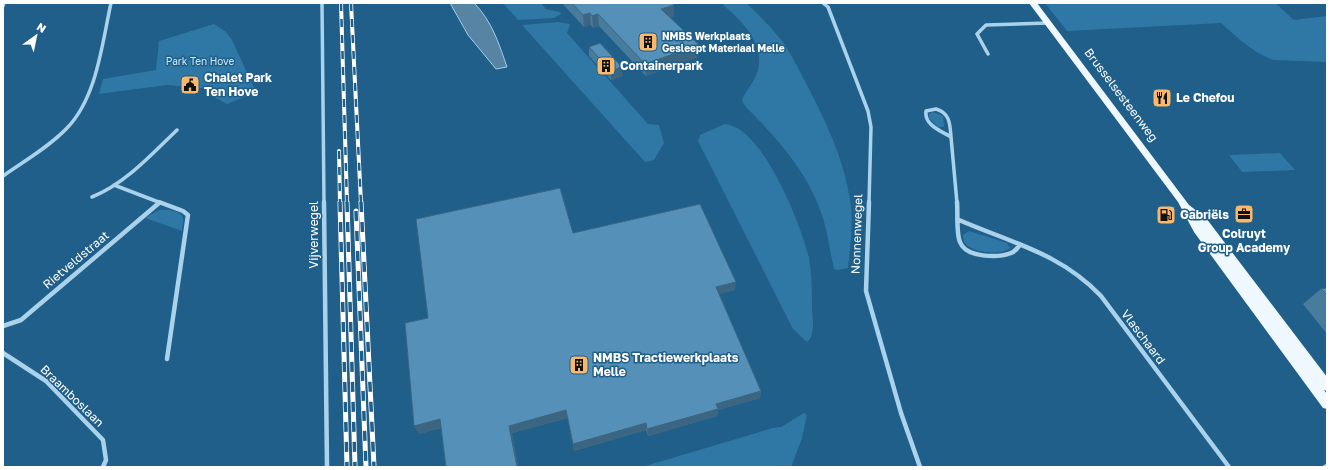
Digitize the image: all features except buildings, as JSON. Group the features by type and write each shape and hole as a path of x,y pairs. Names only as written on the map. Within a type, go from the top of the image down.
{"main road":[{"name":"Brusselsesteenweg","path":"1033,3 1186,206 1203,221 1327,386"},
{"name":"Brusselsesteenweg","path":"1186,206 1192,220 1327,404"}],"street":[{"path":"3,176 53,140 67,128 82,110 91,90 111,3"},
{"name":"Vijverwegel","path":"322,3 328,467"},
{"name":"Nonnenwegel","path":"823,3 828,7 868,111 871,126 866,291 901,413 920,467"},
{"path":"988,54 977,34 986,25 1048,23"},
{"path":"951,137 931,124 926,118 926,111 936,109 947,114 949,118 951,137 959,220 958,236 961,244 973,254 986,256 1011,253 1020,245"},
{"path":"92,197 100,195 114,185 177,130"},
{"path":"114,185 183,211 188,215 176,312 171,326 167,359"},
{"name":"Rietveldstraat","path":"3,326 21,320 159,203"},
{"name":"Vlaschaard","path":"959,220 1020,245 1044,253 1070,267 1086,280 1101,296 1229,467"},
{"name":"Braamboslaan","path":"3,353 46,381 103,440 106,460 103,467"}],"green space":[{"path":"503,3 541,3 546,9 560,12 561,14 554,18 518,20"},
{"path":"721,3 746,3 772,29 785,45 824,119 836,147 849,191 852,222 848,268 838,270 834,269 823,218 817,202 801,171 769,131 745,106 742,100 757,73 759,62 758,52 755,43 744,25"},
{"path":"1045,3 1275,3 1294,20 1327,16 1327,62 1273,60 1258,53 1221,23 1067,31"},
{"path":"559,22 570,24 567,33 648,124 659,125 664,143 654,160 645,162 522,25"},
{"name":"Park Ten Hove","path":"214,24 226,32 232,40 256,92 227,104 214,97 212,89 167,85 99,94 103,79 156,70 159,41"},
{"path":"933,112 943,116 944,127 938,127 929,118 929,114"},
{"path":"725,124 739,129 753,142 766,159 789,202 798,224 809,258 811,277 813,327 810,339 807,342 793,329 698,141 700,135"},
{"path":"1280,153 1295,170 1242,172 1229,155"},
{"path":"159,210 173,211 182,215 182,231 145,218"},
{"path":"969,231 1007,243 1010,248 993,253 973,249 964,242 963,235"},
{"path":"804,413 807,415 802,438 791,467 642,467 773,428 781,427"}],"shaded area":[{"path":"450,3 474,3 486,17 507,67 496,69 468,35"}],"railway":[{"path":"341,3 347,203"},
{"path":"351,3 361,203"},
{"path":"339,151 340,203"},
{"path":"340,202 347,467"},
{"path":"347,202 355,467"},
{"path":"361,202 374,467"},
{"path":"356,211 366,467"}],"place":[{"name":"NMBS Werkplaats Gesleept Materiaal Melle","path":"648,42"},
{"name":"Containerpark","path":"606,66"},
{"name":"Chalet Park Ten Hove","path":"190,85"},
{"name":"Le Chefou","path":"1162,98"},
{"name":"Colruyt Group Academy","path":"1244,214"},
{"name":"Gabriëls","path":"1166,215"},
{"name":"NMBS Tractiewerkplaats Melle","path":"579,365"}]}
